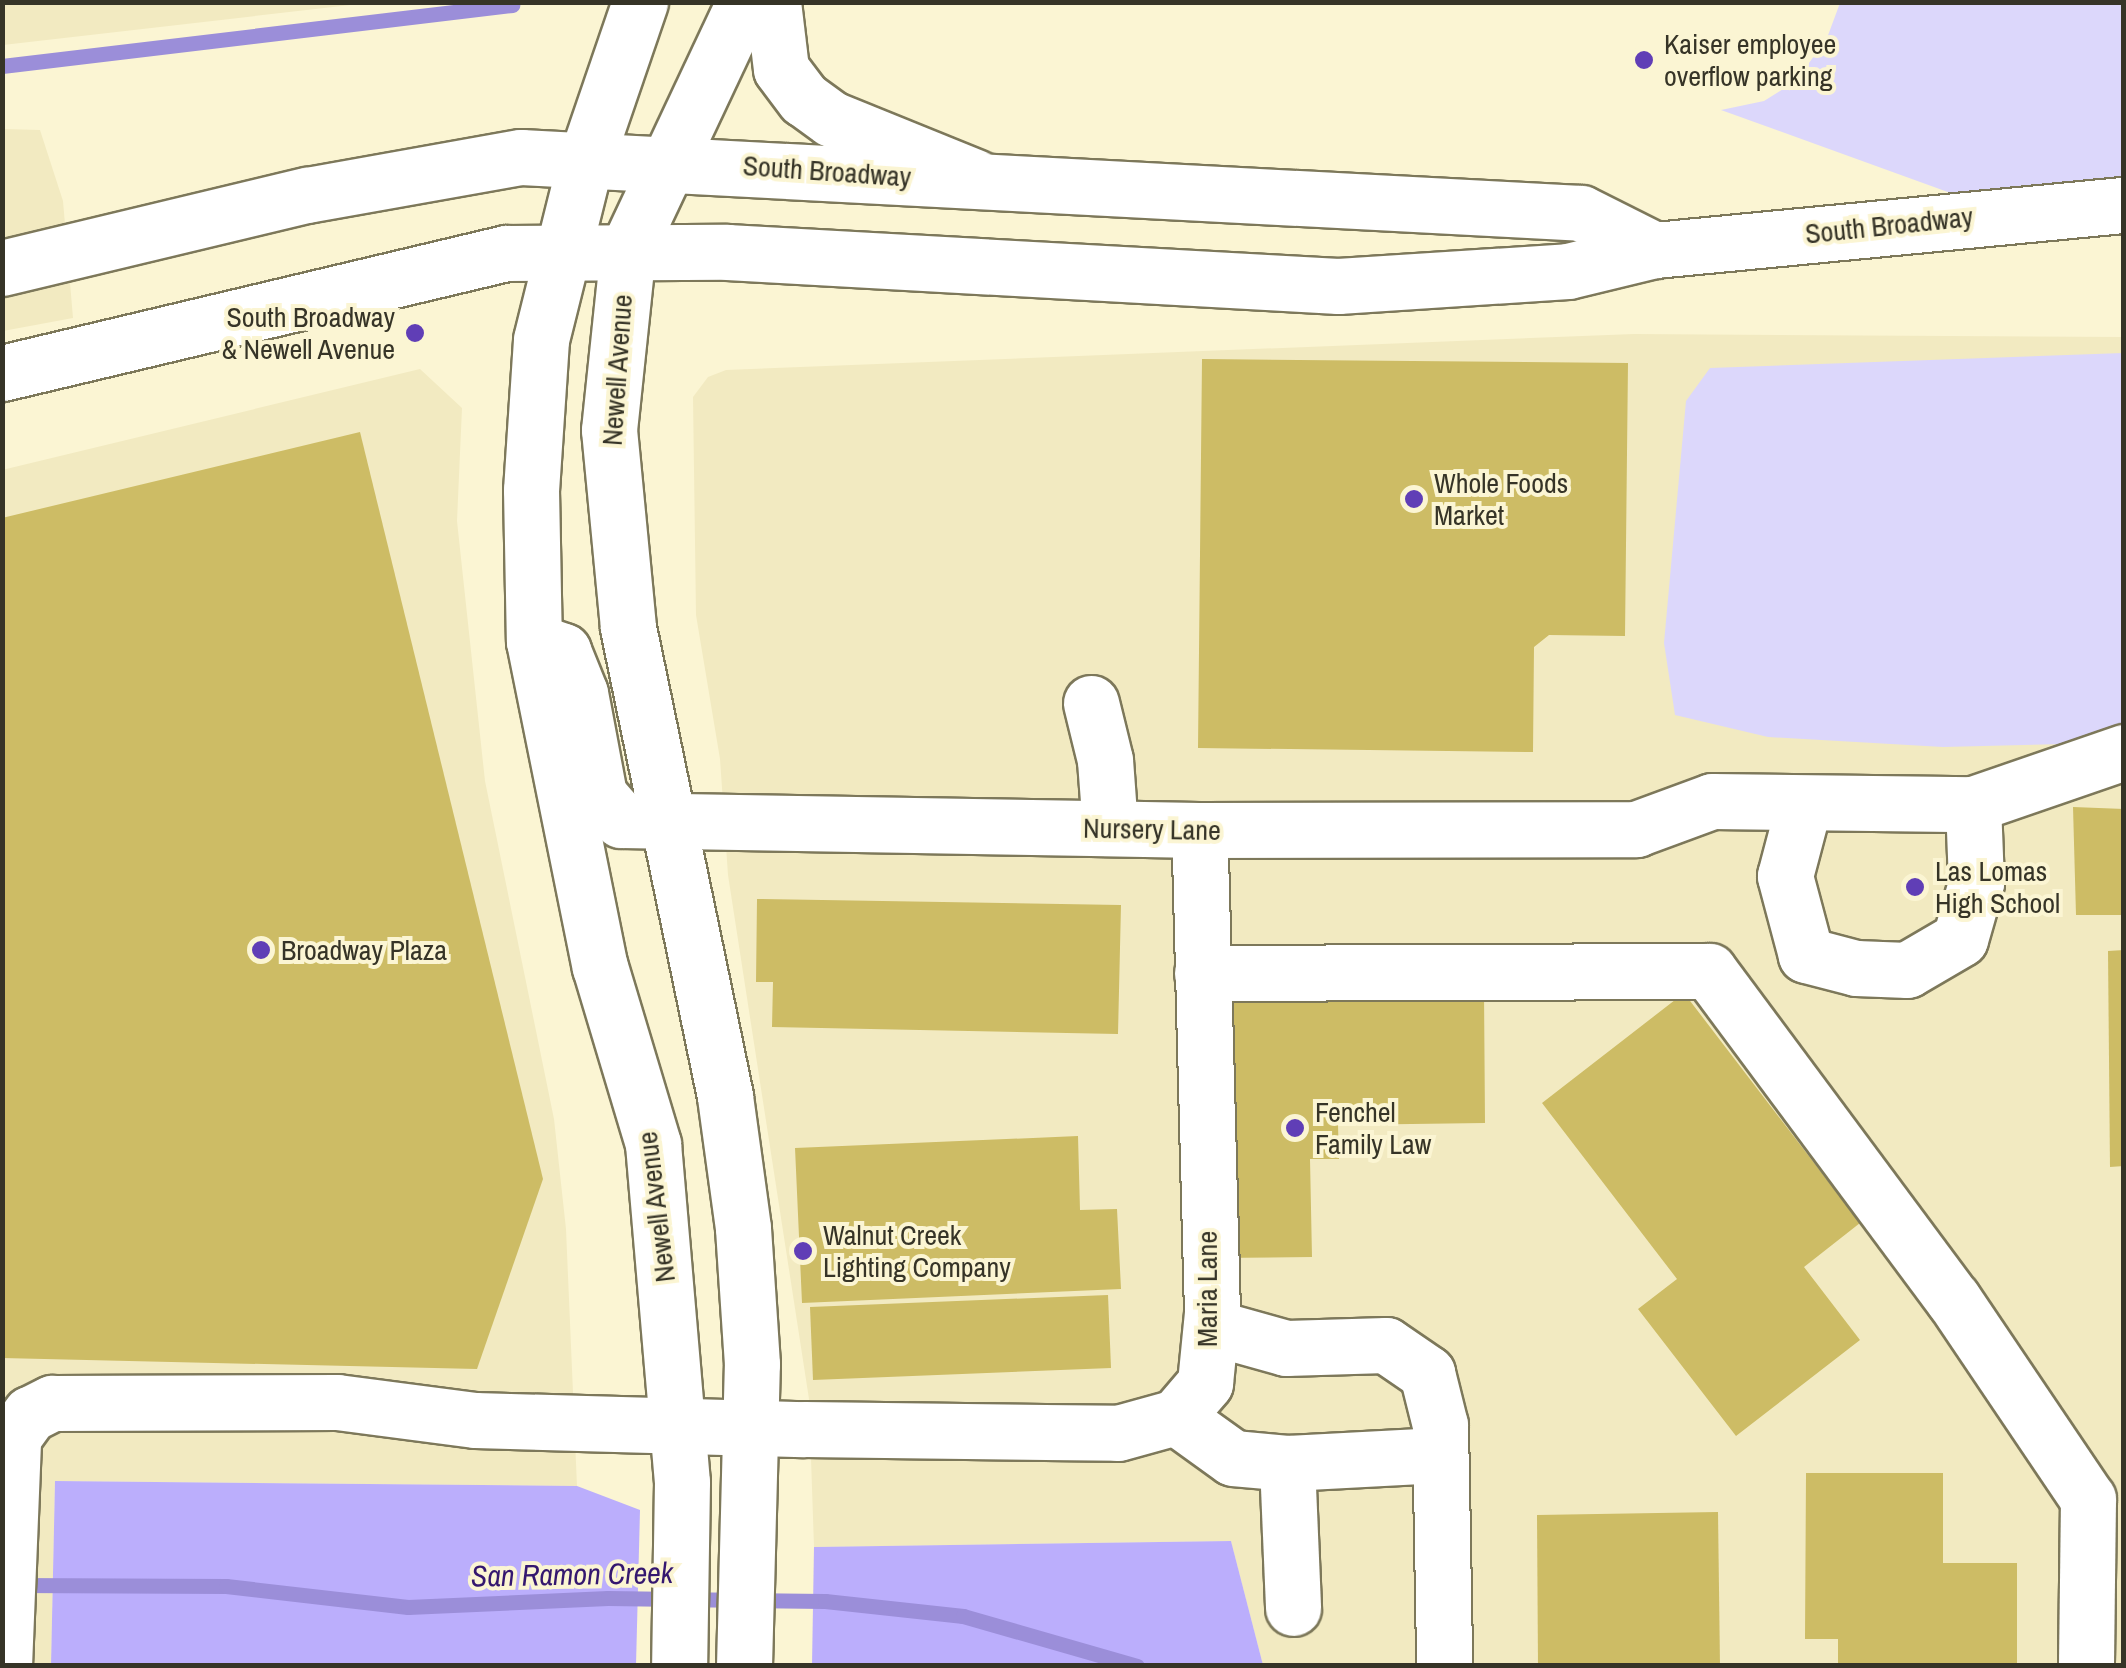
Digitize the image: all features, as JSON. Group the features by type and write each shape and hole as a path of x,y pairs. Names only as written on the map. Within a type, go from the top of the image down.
{"street":[{"name":"Newell Avenue","path":"640,2 584,163 541,340 531,490 534,641 600,967 653,1144 677,1423 681,1512 679,1666"},
{"name":"Newell Avenue","path":"744,2 628,249 609,430 628,626 668,819 745,1098 750,1522 744,1666"},
{"path":"773,2 781,69 804,99 832,120 987,182"},
{"name":"South Broadway","path":"2,268 324,192 521,157 584,163 670,160 987,182 1582,213 1654,250"},
{"name":"South Broadway","path":"2,373 506,254 628,249 1338,286 1568,271 1654,250 2124,206"},
{"path":"534,641 562,651 568,665 598,794 620,820 668,819"},
{"path":"1091,703 1105,760 1110,828"},
{"path":"1972,804 1976,883 1960,939 1906,970 1856,968 1806,956 1785,876 1804,804 1972,804 2124,752"},
{"name":"Nursery Lane","path":"668,819 1199,830 1636,830 1712,801 1804,804"},
{"name":"Maria Lane","path":"1176,1417 1205,1383 1211,1327 1199,830"},
{"path":"1202,974 1709,971 1953,1300 2088,1499 2086,1666"},
{"path":"1211,1327 1286,1348 1386,1345 1427,1373 1440,1455 1444,1666"},
{"path":"4,1666 8,1461 13,1438 30,1414 52,1403 336,1402 475,1420 750,1428 1118,1432 1176,1417 1233,1458 1287,1463 1440,1455"},
{"path":"1287,1463 1292,1608"}],"shaded area":[{"path":"3,2 368,2 368,3 3,45"},
{"path":"1840,3 2123,3 2123,205 2003,212 1721,110 1764,101 1796,81 1827,38"},
{"path":"3,129 40,130 63,201 73,318 3,331"},
{"path":"1634,334 2123,337 2123,1665 1263,1665 1231,1541 814,1547 809,1399 728,875 720,759 696,615 693,397 708,377 726,370"},
{"path":"2123,353 2123,726 2066,744 1943,747 1768,737 1675,715 1664,643 1686,401 1710,368"},
{"name":"Broadway Plaza","path":"420,369 462,408 457,521 485,781 554,1119 566,1229 577,1486 55,1481 51,1666 2,1665 2,470"},
{"path":"55,1481 577,1486 640,1510 636,1665 51,1665"},
{"path":"1231,1541 1263,1665 812,1665 814,1547"}],"building":[{"name":"Whole Foods Market","path":"1202,359 1628,363 1625,636 1549,635 1534,647 1533,752 1198,748"},
{"name":"Broadway Plaza","path":"360,432 543,1179 477,1369 2,1358 2,518"},
{"path":"2073,807 2124,809 2124,915 2076,915"},
{"path":"757,899 1121,905 1118,1034 772,1027 773,982 756,982"},
{"path":"2124,950 2124,1166 2110,1167 2108,951"},
{"path":"1484,991 1485,1123 1338,1125 1339,1159 1310,1159 1312,1257 1216,1258 1213,995"},
{"path":"1684,993 1860,1223 1804,1267 1860,1340 1736,1436 1638,1309 1677,1279 1542,1103"},
{"path":"1078,1136 1080,1210 1117,1209 1121,1289 802,1303 795,1148"},
{"path":"1108,1295 1111,1368 813,1380 810,1307"},
{"path":"1806,1473 1943,1473 1943,1563 2017,1563 2017,1666 1838,1666 1838,1639 1805,1639"},
{"path":"1718,1512 1720,1666 1538,1666 1537,1515"}],"waterway":[{"path":"2,66 512,5"},
{"name":"San Ramon Creek","path":"16,1585 226,1586 408,1607 608,1598 825,1601 963,1616 1137,1666"}],"place":[{"name":"Kaiser employee overflow parking","path":"1644,60"},
{"name":"South Broadway & Newell Avenue","path":"415,333"},
{"name":"Whole Foods Market","path":"1414,499"},
{"name":"Las Lomas High School","path":"1915,887"},
{"name":"Broadway Plaza","path":"261,950"},
{"name":"Fenchel Family Law","path":"1295,1128"},
{"name":"Walnut Creek Lighting Company","path":"803,1251"}]}
